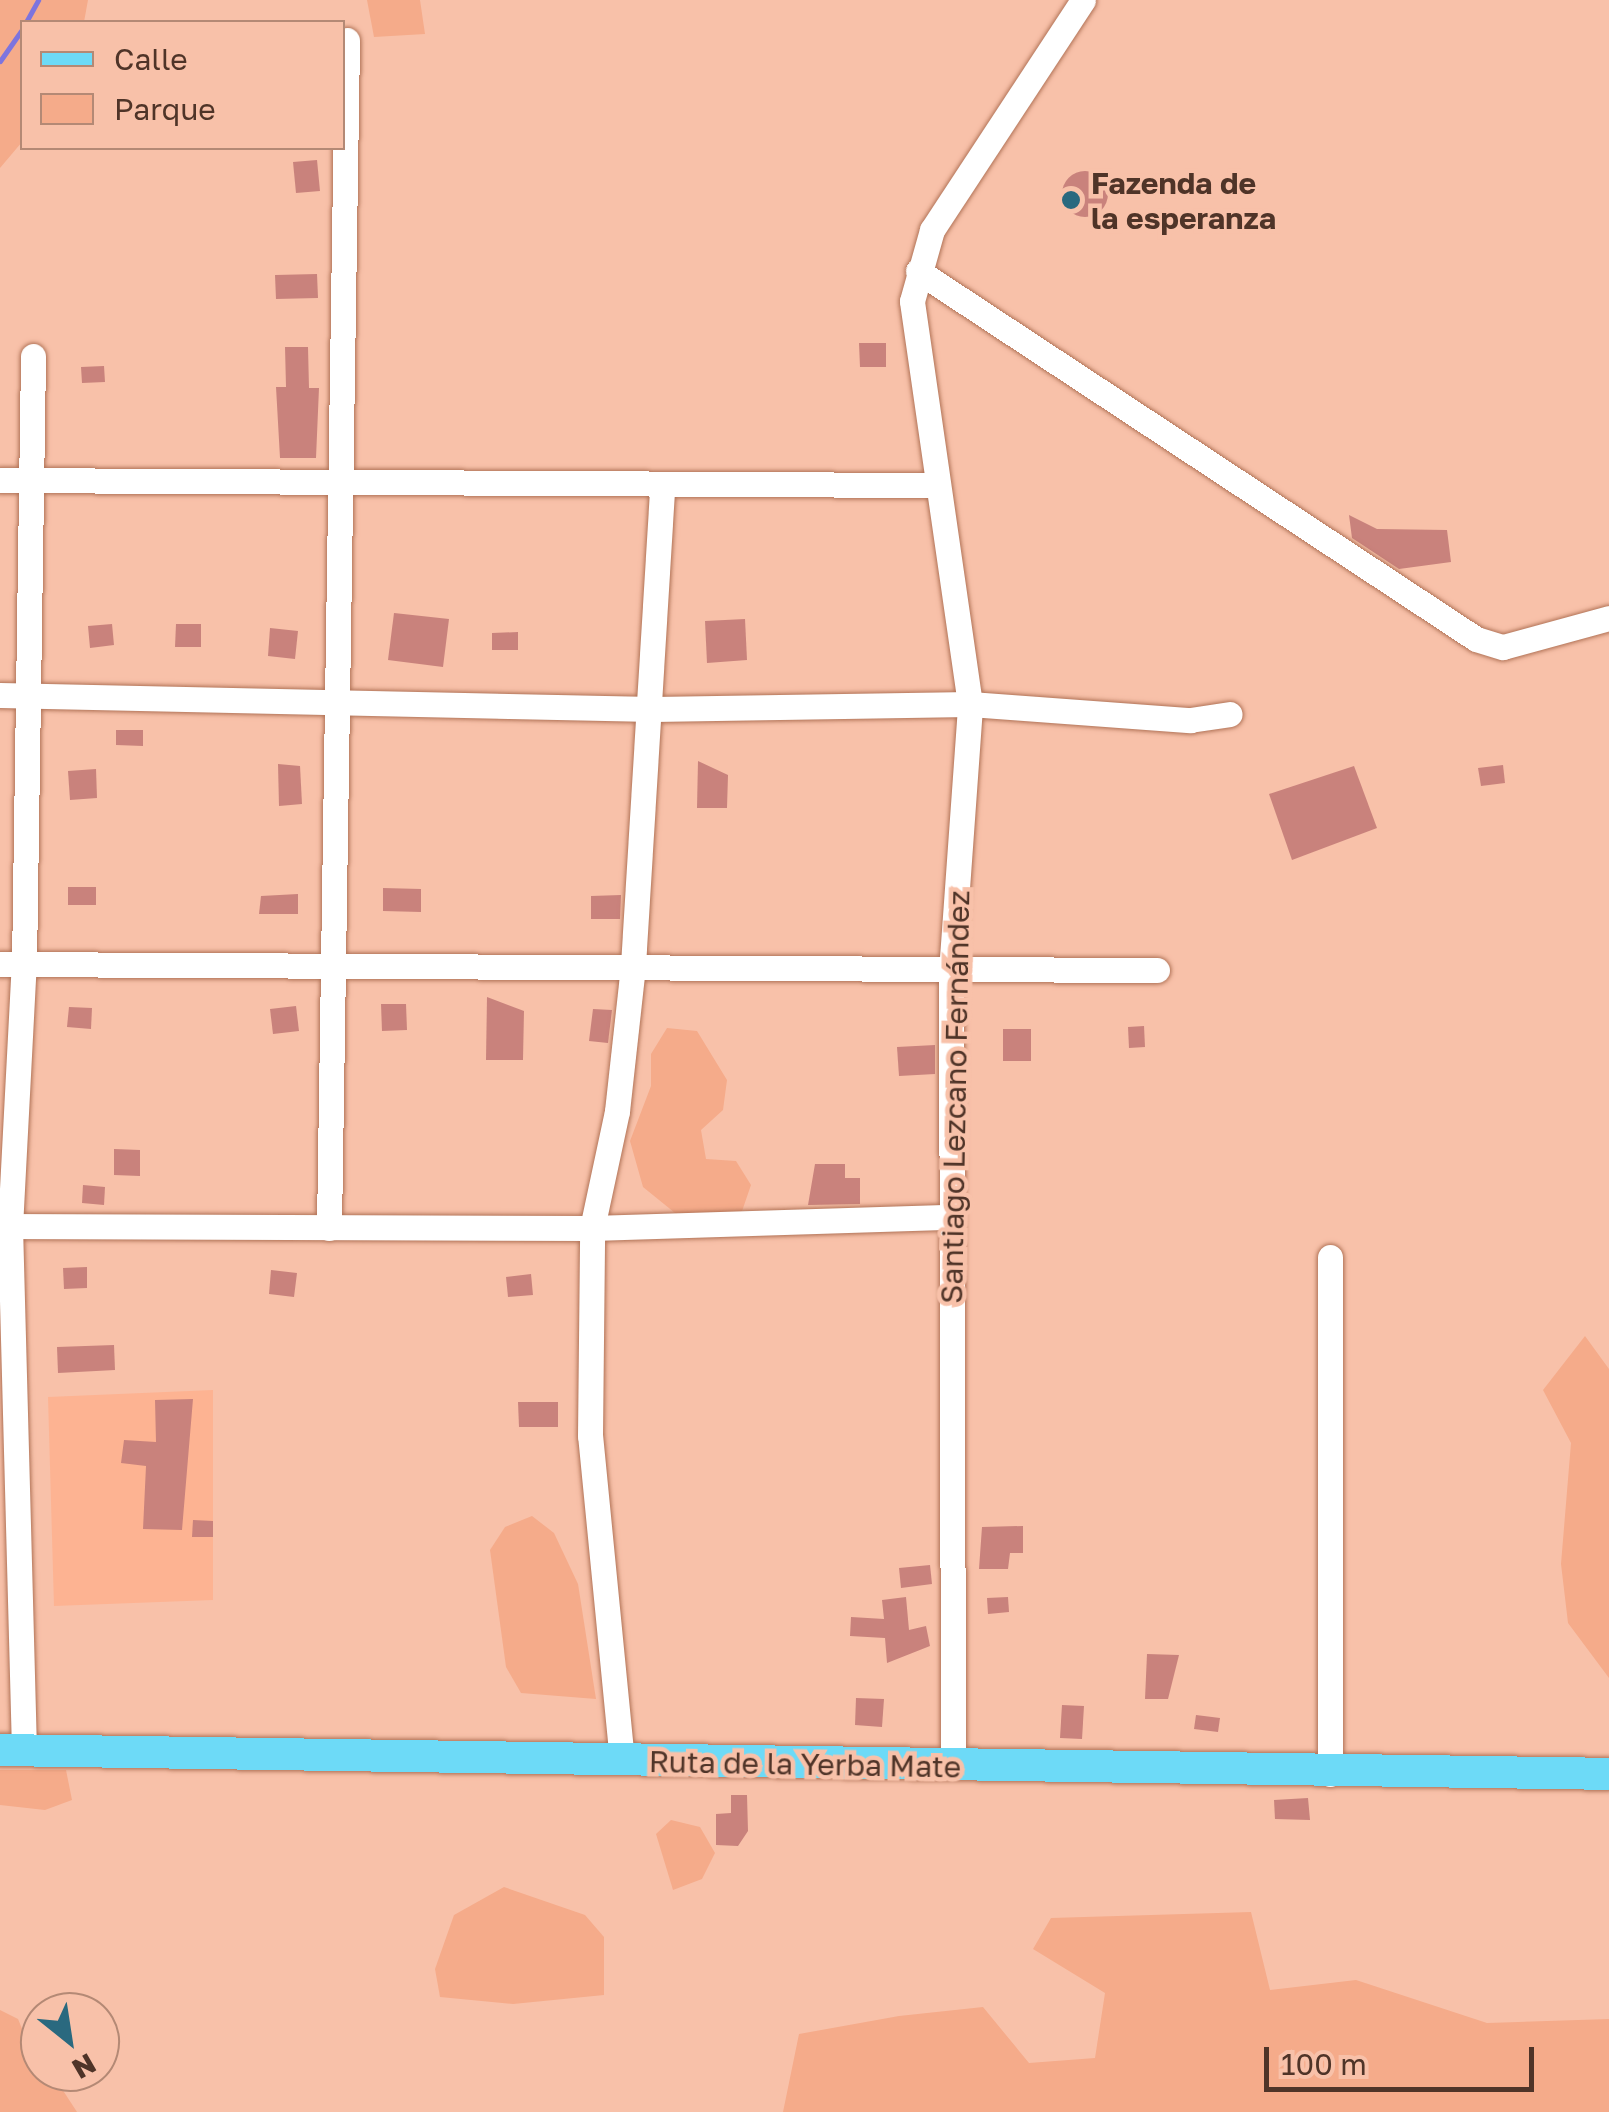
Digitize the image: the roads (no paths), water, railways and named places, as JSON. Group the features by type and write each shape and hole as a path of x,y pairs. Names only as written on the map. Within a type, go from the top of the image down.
{"main road":[{"name":"Ruta de la Yerba Mate","path":"12,1750 1330,1774 1609,1774"}],"street":[{"name":"Santiago Lezcano Fernández","path":"953,1767 951,972 970,704 934,485 912,301 932,230 1082,0"},
{"path":"330,1228 347,40"},
{"path":"918,271 1476,638 1503,647 1609,618"},
{"path":"12,1750 5,1227 12,964 13,481 32,356"},
{"path":"13,481 662,490 934,485"},
{"path":"622,1761 590,1436 592,1228 617,1112 632,965 654,709 662,490"},
{"path":"13,695 654,709 970,704 1190,720 1230,714"},
{"path":"12,964 334,959 951,972 1158,970"},
{"path":"5,1227 592,1228 952,1217"},
{"path":"1330,1257 1330,1774"}],"waterway":[{"path":"27,20 38,0"},
{"path":"0,61 20,32"}],"place":[{"name":"Fazenda de la esperanza","path":"1071,200"}]}
